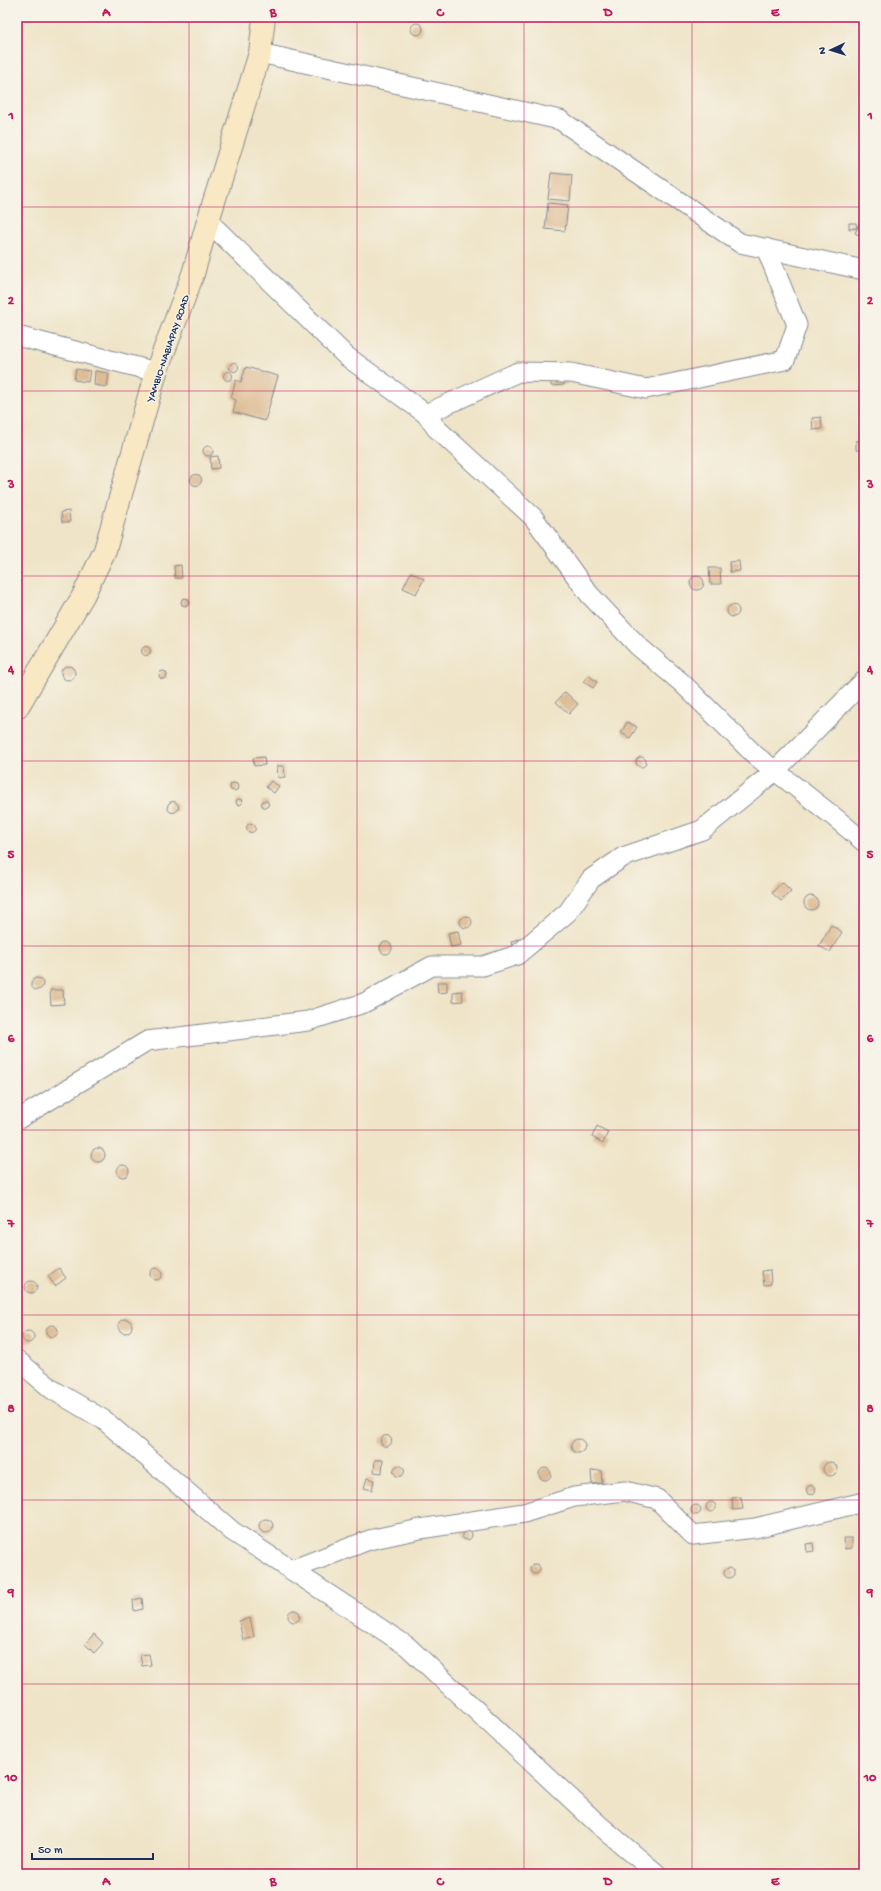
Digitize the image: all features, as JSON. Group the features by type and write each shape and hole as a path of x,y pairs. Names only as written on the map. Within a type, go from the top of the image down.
{"main road":[{"name":"YAMBIO-NABIAPAY ROAD","path":"17,708 82,596 105,550 156,372 193,274 260,53 264,17"}],"street":[{"path":"260,53 560,120 740,243 864,270"},
{"path":"208,221 346,356 426,414 436,428 532,517 589,594 638,646 682,683 756,756 864,842"},
{"path":"426,414 518,372 571,373 646,390 785,360 797,325 766,248"},
{"path":"17,336 156,372"},
{"path":"17,1120 147,1041 308,1021 364,1003 432,966 483,966 517,955 568,912 591,878 623,857 702,830 775,771 864,681"},
{"path":"17,1360 53,1390 104,1420 232,1531 407,1646 598,1824 657,1874"},
{"path":"291,1570 369,1540 420,1529 524,1513 574,1497 624,1491 657,1499 693,1535 755,1528 864,1502"}],"building":[{"path":"415,23 419,23 423,29 419,35 415,35 411,31 411,27"},
{"path":"551,173 572,175 570,201 548,199"},
{"path":"548,203 568,205 565,231 545,229"},
{"path":"860,222 864,224 864,238 855,233"},
{"path":"849,223 856,223 857,228 849,229"},
{"path":"232,363 236,363 238,367 236,371 232,371 230,369 230,365"},
{"path":"246,367 278,376 265,421 233,412 236,400 231,398 236,380 241,382"},
{"path":"76,369 90,371 88,382 74,380"},
{"path":"95,371 109,373 107,387 94,385"},
{"path":"228,371 233,376 228,381 223,376"},
{"path":"563,376 564,385 551,386 551,377"},
{"path":"821,417 822,429 813,430 812,418"},
{"path":"863,440 864,450 856,450 856,441"},
{"path":"206,446 210,446 212,447 212,455 206,456 203,453 203,449"},
{"path":"218,456 219,468 211,469 210,457"},
{"path":"196,474 200,476 202,480 200,484 196,486 192,484 190,480 192,476"},
{"path":"69,511 70,522 62,522 61,512"},
{"path":"739,561 740,571 730,572 729,562"},
{"path":"181,565 182,578 175,578 174,566"},
{"path":"709,568 720,568 721,584 710,584"},
{"path":"411,572 424,579 416,594 403,588"},
{"path":"697,576 702,578 704,583 702,588 697,590 692,588 690,583 692,578"},
{"path":"183,598 187,598 189,602 187,606 183,606 181,604 181,600"},
{"path":"731,605 735,605 739,611 735,617 731,617 727,613 727,609"},
{"path":"146,646 151,651 146,656 141,651"},
{"path":"65,666 71,666 75,670 75,676 71,680 65,680 61,676 61,670"},
{"path":"161,671 165,671 167,675 165,679 161,679 159,677 159,673"},
{"path":"588,675 597,682 593,688 583,682"},
{"path":"565,692 578,704 569,714 556,702"},
{"path":"627,722 637,727 630,738 621,733"},
{"path":"264,757 265,765 254,766 253,758"},
{"path":"639,757 643,757 645,758 645,766 639,767 636,764 636,760"},
{"path":"277,766 284,766 285,777 278,778"},
{"path":"271,781 279,786 274,793 266,787"},
{"path":"232,783 236,783 238,787 236,791 232,791 230,789 230,785"},
{"path":"239,799 242,802 239,805 236,802"},
{"path":"265,800 269,804 265,808 261,804"},
{"path":"171,802 175,802 177,803 177,811 171,812 168,809 168,805"},
{"path":"249,824 253,824 255,828 253,832 249,832 247,830 247,826"},
{"path":"782,882 791,891 781,901 772,893"},
{"path":"811,896 816,898 818,903 816,908 811,910 806,908 804,903 806,898"},
{"path":"464,916 468,916 472,922 468,928 464,928 460,924 460,920"},
{"path":"831,925 842,932 830,952 819,946"},
{"path":"458,931 461,945 451,947 448,933"},
{"path":"517,939 521,941 513,950 511,942"},
{"path":"384,942 388,942 392,948 388,954 384,954 380,950 380,946"},
{"path":"35,978 39,978 43,984 39,990 35,990 31,986 31,982"},
{"path":"437,982 447,982 447,992 438,993"},
{"path":"50,990 63,990 64,1004 51,1005"},
{"path":"462,991 463,1001 453,1002 453,992"},
{"path":"597,1126 608,1132 603,1143 592,1137"},
{"path":"98,1148 103,1150 105,1155 103,1160 98,1162 93,1160 91,1155 93,1150"},
{"path":"121,1165 125,1165 129,1171 125,1177 121,1177 117,1173 117,1169"},
{"path":"59,1268 66,1278 55,1286 48,1276"},
{"path":"154,1268 158,1268 162,1274 158,1280 154,1280 150,1276 150,1272"},
{"path":"770,1270 771,1284 764,1285 762,1271"},
{"path":"33,1281 36,1282 36,1292 29,1293 26,1292 25,1285 26,1282"},
{"path":"125,1319 130,1321 132,1326 130,1331 125,1333 120,1331 118,1326 120,1321"},
{"path":"54,1325 57,1326 57,1336 50,1337 47,1336 46,1329 47,1326"},
{"path":"26,1331 30,1331 34,1337 30,1343 26,1343 22,1339 22,1335"},
{"path":"384,1436 388,1436 390,1437 390,1445 384,1446 381,1443 381,1439"},
{"path":"575,1439 581,1439 585,1443 585,1449 581,1453 575,1453 571,1449 571,1443"},
{"path":"375,1460 383,1460 382,1473 374,1472"},
{"path":"827,1462 833,1462 837,1466 837,1472 833,1476 827,1476 823,1472 823,1466"},
{"path":"397,1466 401,1466 403,1467 403,1475 397,1476 394,1473 394,1469"},
{"path":"543,1468 547,1468 551,1474 547,1480 543,1480 539,1476 539,1472"},
{"path":"601,1470 602,1483 592,1484 591,1471"},
{"path":"367,1478 374,1480 372,1490 364,1488"},
{"path":"811,1485 816,1490 811,1495 806,1490"},
{"path":"741,1497 743,1509 733,1510 732,1498"},
{"path":"709,1502 713,1502 715,1503 715,1511 709,1512 706,1509 706,1505"},
{"path":"694,1505 698,1505 700,1506 700,1514 694,1515 691,1512 691,1508"},
{"path":"266,1519 271,1521 273,1526 271,1531 266,1533 261,1531 259,1526 261,1521"},
{"path":"467,1530 472,1535 467,1540 462,1535"},
{"path":"844,1538 852,1538 852,1548 845,1549"},
{"path":"813,1543 814,1551 807,1552 806,1544"},
{"path":"533,1564 537,1564 539,1565 539,1573 533,1574 530,1571 530,1567"},
{"path":"727,1568 731,1568 733,1569 733,1577 727,1578 724,1575 724,1571"},
{"path":"142,1598 143,1609 134,1611 133,1600"},
{"path":"292,1610 296,1610 300,1616 296,1622 292,1622 288,1618 288,1614"},
{"path":"250,1618 254,1637 243,1640 239,1621"},
{"path":"94,1634 103,1643 94,1653 85,1644"},
{"path":"149,1654 151,1665 142,1666 140,1655"}]}
